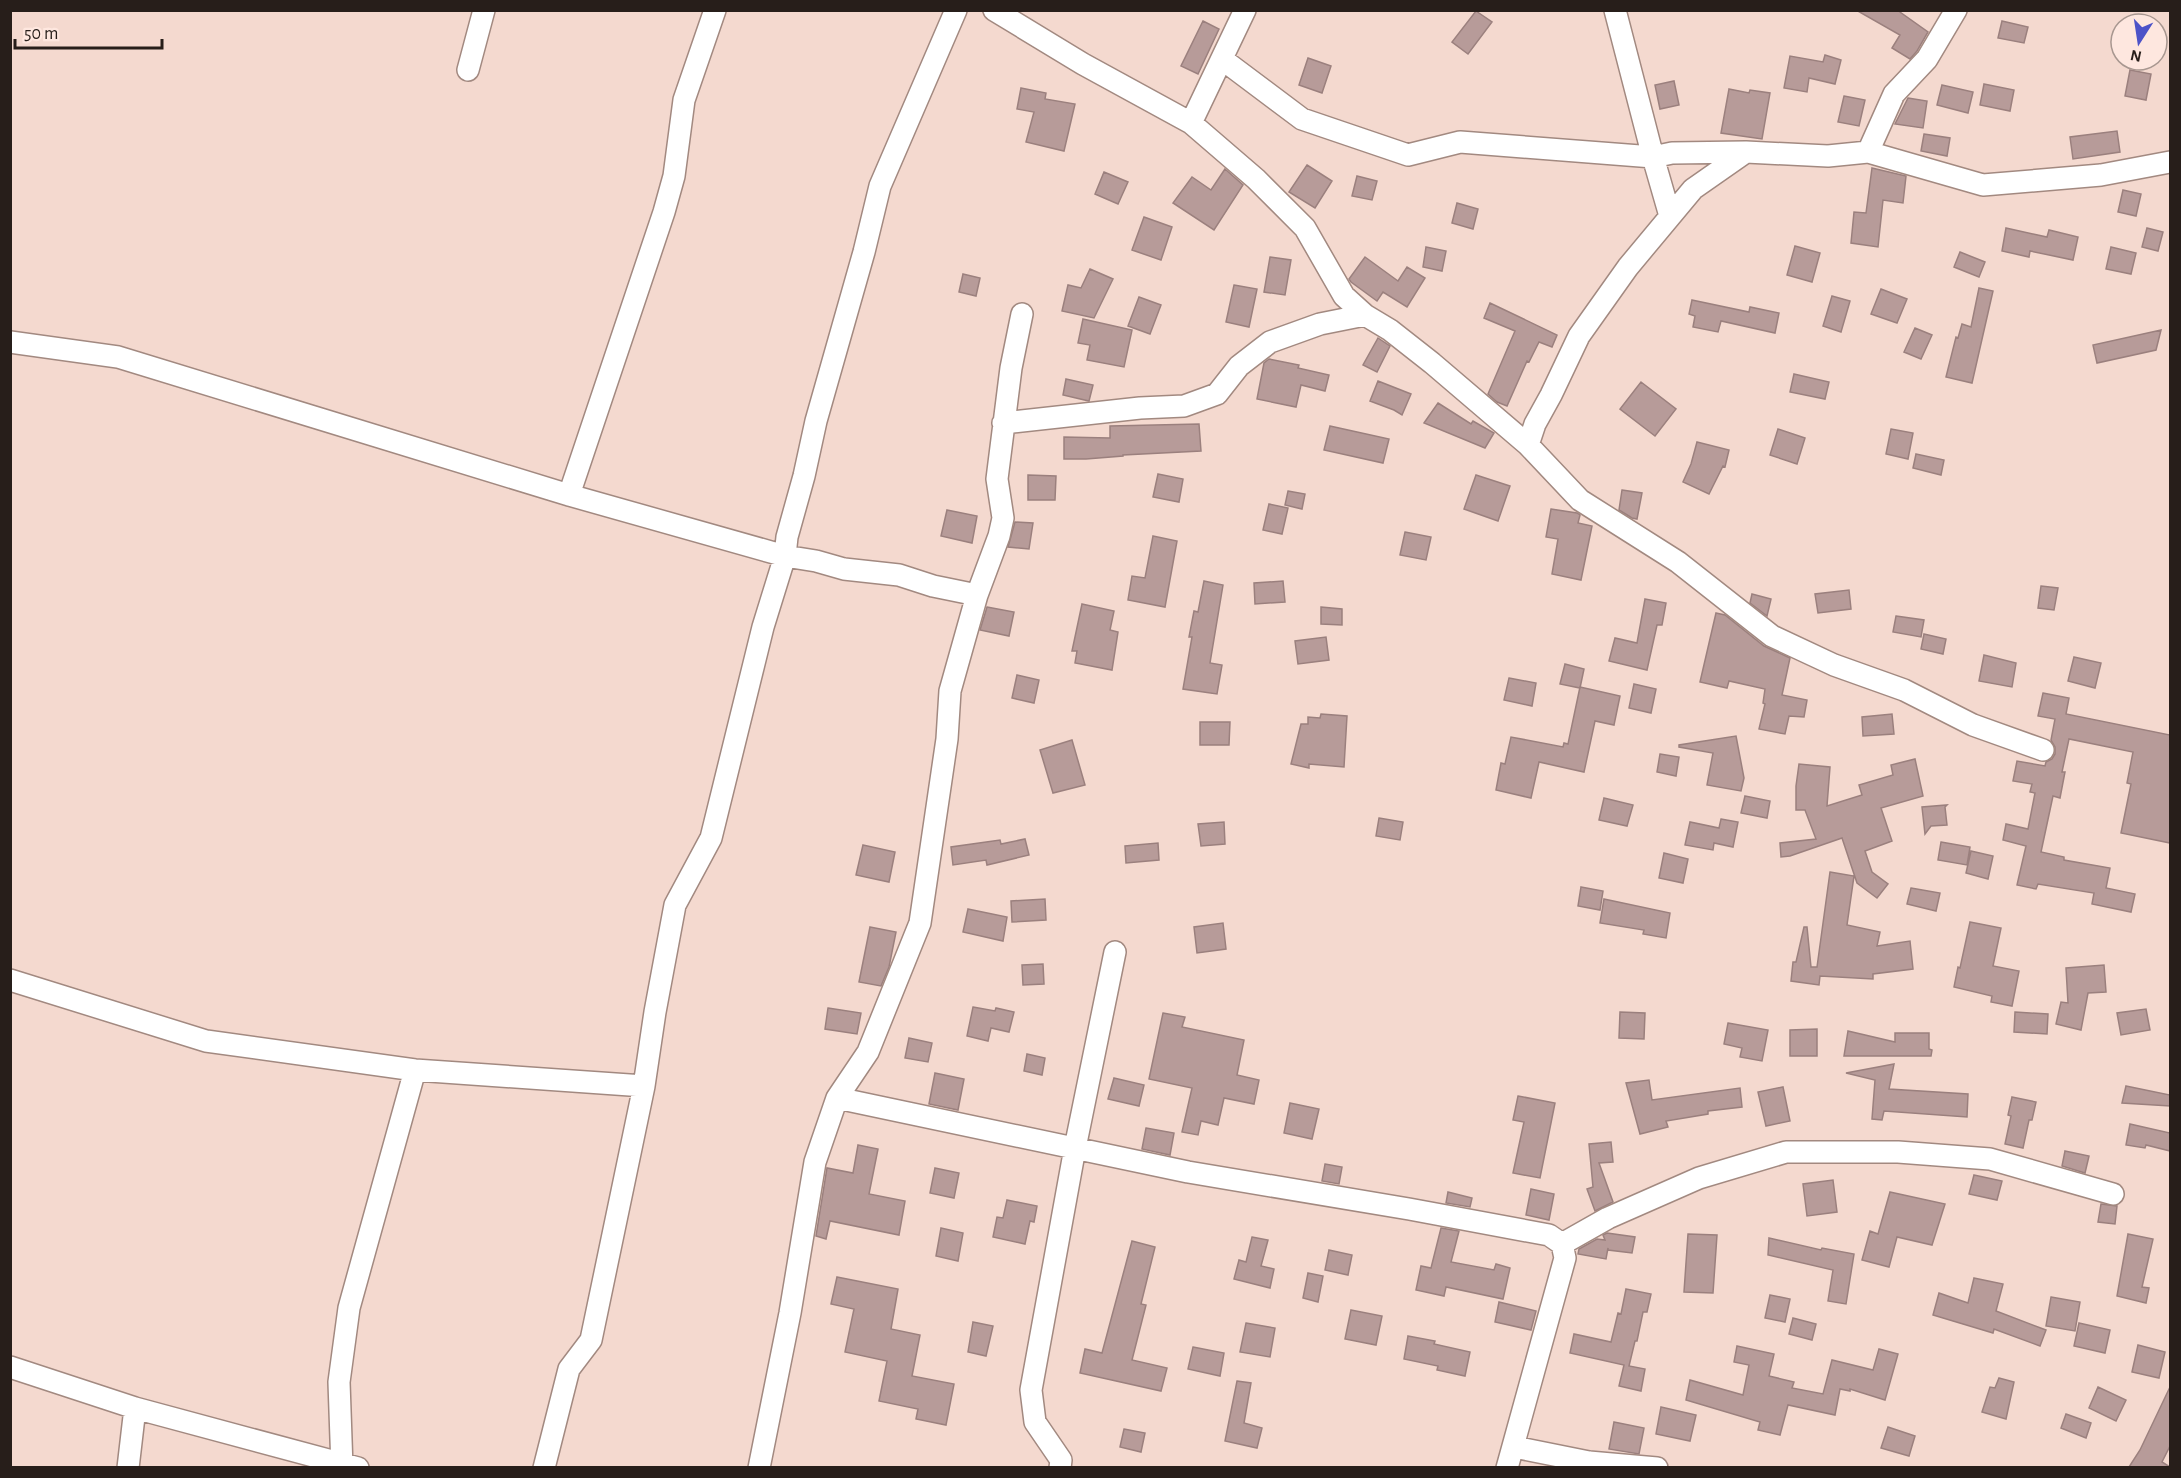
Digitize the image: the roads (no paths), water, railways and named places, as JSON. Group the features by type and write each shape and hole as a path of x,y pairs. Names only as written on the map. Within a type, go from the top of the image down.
{"street":[{"path":"468,70 484,10"},
{"path":"569,495 664,212 674,176 684,100 715,10"},
{"path":"544,1467 569,1369 591,1340 644,1086 675,905 711,838 763,627 785,556 787,537 816,421 864,252 880,186 956,10"},
{"path":"994,10 1083,64 1191,123 1256,179 1305,228 1344,296 1365,315 1390,330 1432,363 1528,445 1580,500 1678,562 1772,636 1834,665 1904,690 1973,725 2043,750"},
{"path":"1191,123 1245,10"},
{"path":"1615,10 1670,216"},
{"path":"1868,152 1894,94 1927,59 1956,10"},
{"path":"1222,59 1302,119 1408,155 1460,142 1653,157 1672,153 1746,152 1828,156 1868,152 1983,185 2101,175 2170,162"},
{"path":"1528,445 1535,424 1579,336 1628,267 1693,189 1746,152"},
{"path":"759,1467 790,1313 815,1162 837,1098 868,1052 920,923 947,739 950,692 977,595 999,536 1003,518 997,479 1011,368 1023,314"},
{"path":"1003,423 1140,408 1184,406 1217,394 1239,366 1270,342 1320,324 1365,315"},
{"path":"10,342 118,357 569,495 785,556 844,569 899,575 933,586 977,595"},
{"path":"1060,1467 1061,1460 1035,1422 1031,1390 1075,1148 1114,952"},
{"path":"10,980 206,1041 415,1070 644,1086"},
{"path":"10,1367 135,1408 347,1466 339,1382 349,1308 397,1143 415,1070"},
{"path":"837,1098 1188,1172 1549,1235 1562,1244 1565,1258 1507,1467"},
{"path":"1562,1244 1608,1218 1699,1178 1786,1152 1898,1152 1990,1159 2113,1194"},
{"path":"128,1467 135,1408"},
{"path":"1514,1447 1589,1462 1648,1467"}]}
